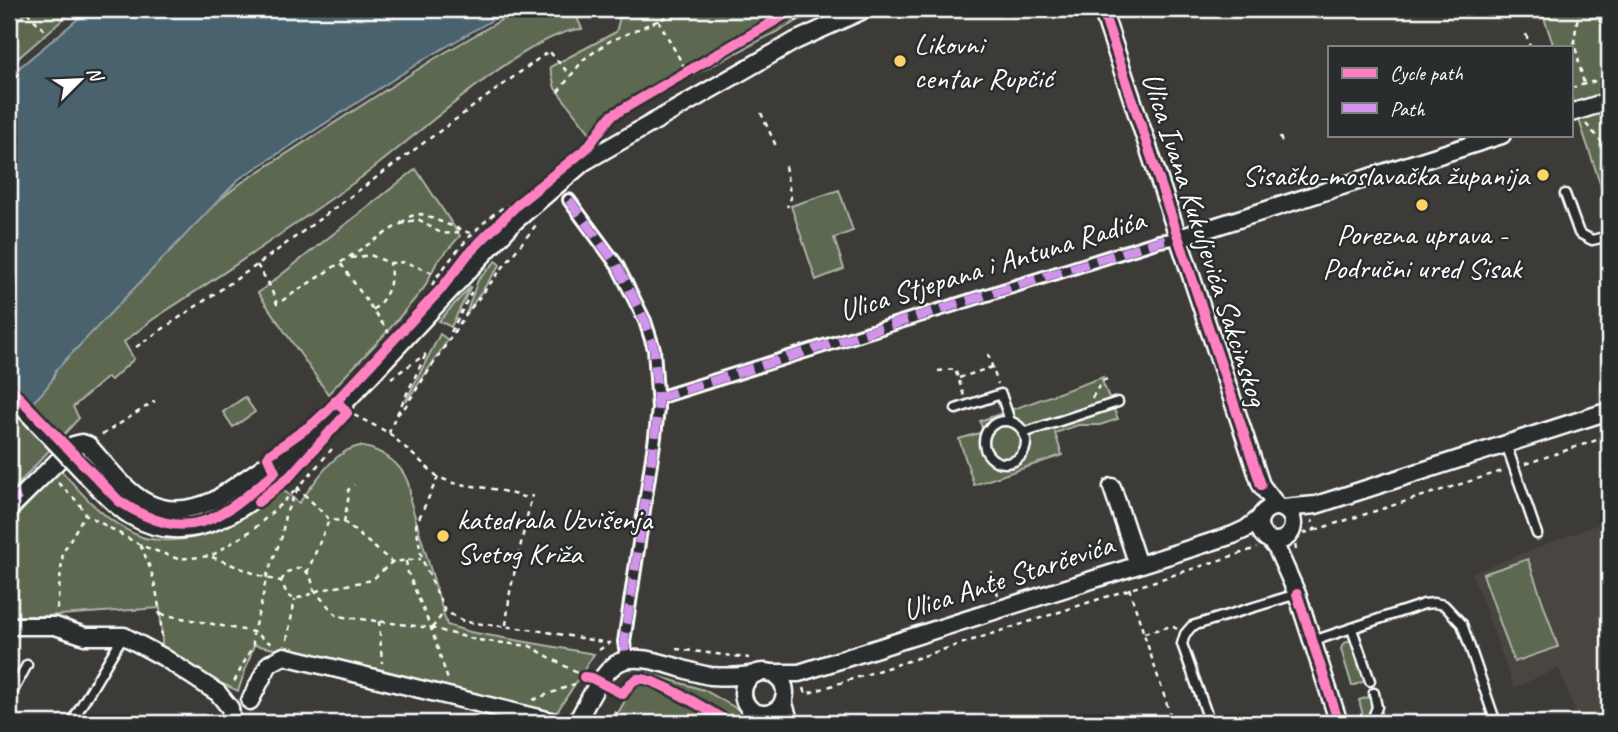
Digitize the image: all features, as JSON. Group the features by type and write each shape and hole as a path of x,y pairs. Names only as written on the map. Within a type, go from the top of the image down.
{"street":[{"path":"9,509 74,445 88,445 129,491 156,507 189,509 215,500 342,411 519,208 594,156 795,41 866,9"},
{"name":"Ulica Ivana Kukuljevića Sakcinskog","path":"1102,9 1261,485 1260,517"},
{"path":"1578,118 1609,101"},
{"name":"Ulica Stjepana i Antuna Radića","path":"658,398 1159,241 1179,238 1499,136"},
{"path":"569,200 617,265 645,321 654,349 658,398 655,438 624,642 627,659 614,666 576,723"},
{"path":"9,393 94,483 130,515 174,530 201,527 222,520 274,481 323,426"},
{"path":"1339,723 1297,594 1277,548 1267,541 1259,529 1260,517 1268,508 1312,507 1609,411"},
{"name":"Ulica Ivana Kukuljevića Sakcinskog","path":"1261,485 1280,508"},
{"path":"1112,487 1130,567"},
{"path":"1267,541 1281,540 1312,507"},
{"path":"1280,508 1292,519 1289,544 1297,594"},
{"name":"Ulica Ante Starčevića","path":"627,659 641,659 710,676 762,673 802,680 1130,567 1233,535 1246,529 1260,517"},
{"name":"Ulica Ante Starčevića","path":"1233,535 1267,541"},
{"path":"9,626 55,626 85,636 124,636 163,657 225,700 230,708 232,723"},
{"path":"250,701 269,664 284,654 558,723"},
{"path":"781,723 751,709 744,700 746,682 762,673 780,681 788,695"},
{"name":"Ulica Ante Starčevića","path":"710,676 744,700"},
{"path":"790,723 790,681 802,680"},
{"path":"761,714 774,711 788,695"}],"lane":[{"path":"1565,194 1579,233 1592,240 1609,236"},
{"path":"956,409 1001,394 1010,421 1023,433 1025,446 1018,457 1007,462 994,460 984,443 987,431 997,422 1010,421"},
{"path":"1023,433 1118,402"},
{"path":"1506,444 1537,534"},
{"path":"1199,723 1210,722 1182,644 1185,634 1192,626 1297,594"},
{"path":"1312,641 1430,602 1447,607 1462,624 1496,723"},
{"path":"1352,629 1370,681"},
{"path":"71,723 124,636"},
{"path":"9,698 27,665"},
{"path":"1371,723 1377,707 1374,693"}],"path":[{"path":"558,92 584,59 610,41 685,9"},
{"path":"779,18 795,9"},
{"path":"1579,9 1574,41 1584,83"},
{"path":"1596,9 1609,50"},
{"path":"27,12 47,33"},
{"path":"658,20 687,72"},
{"path":"1526,34 1530,46"},
{"path":"136,347 257,265 549,51 571,76"},
{"path":"677,78 699,65"},
{"path":"1572,88 1609,77"},
{"path":"761,113 776,146"},
{"path":"1578,118 1609,150"},
{"path":"1280,137 1283,145"},
{"path":"785,166 791,198 787,207"},
{"path":"432,285 473,234 507,205 519,208 536,225 450,334"},
{"path":"432,299 468,254 519,208"},
{"path":"257,265 277,304 411,216 421,214 473,234"},
{"path":"398,225 418,219 439,234 448,236 464,230"},
{"path":"350,258 370,254 390,263 405,262 438,275"},
{"path":"372,311 387,295 390,263"},
{"path":"341,264 390,334"},
{"path":"395,417 449,342 450,334 473,288"},
{"path":"386,348 404,328"},
{"path":"387,381 426,354 389,433"},
{"path":"988,354 1001,394"},
{"path":"958,379 992,367"},
{"path":"938,371 955,369 967,405"},
{"path":"1092,397 1102,381 1110,378"},
{"path":"88,445 155,401"},
{"path":"342,411 389,433 438,477 453,483 531,497 510,593 506,626"},
{"path":"1297,557 1295,542 1301,534 1609,436"},
{"path":"46,471 79,503 85,514 140,545 178,559 211,556 254,529 298,488 331,449"},
{"path":"438,477 416,525 422,559 445,611 465,622 506,626 595,660"},
{"path":"344,522 348,490 354,485"},
{"path":"298,488 329,520 344,522 392,562"},
{"path":"225,700 253,645 253,632 266,578 282,536 285,515 298,488"},
{"path":"1312,507 1315,530"},
{"path":"55,626 63,552 85,514"},
{"path":"307,573 329,520"},
{"path":"802,680 806,694 1129,590 1267,541"},
{"path":"140,545 149,564 161,614 163,657"},
{"path":"211,556 266,578 281,581"},
{"path":"281,581 288,596 295,599 314,591 372,580 392,562 422,559"},
{"path":"406,561 408,573 431,628 449,683"},
{"path":"1130,567 1129,590 1173,723"},
{"path":"281,581 292,569 300,568 313,582 314,591 337,616 431,628 477,640 530,646 595,660"},
{"path":"991,571 998,595"},
{"path":"161,614 253,632 284,654 295,599"},
{"path":"431,628 445,611"},
{"path":"379,621 383,670"},
{"path":"1144,633 1172,626 1185,634"},
{"path":"558,723 595,660 613,641 624,642"},
{"path":"670,649 748,658"},
{"path":"595,660 592,678 601,683"},
{"path":"788,695 802,680"},
{"path":"607,723 616,707 631,723"}],"shaded area":[{"path":"1609,520 1609,723 1579,723 1559,668 1514,688 1472,573"}],"green space":[{"path":"9,9 14,9 20,18 31,9 75,9 9,66"},
{"path":"520,9 581,9 576,15 582,29 559,34 501,68 359,179 152,320 124,342 134,359 111,380 107,377 73,407 79,418 9,494 9,376 57,329 241,183 434,59"},
{"path":"622,9 820,9 639,104 590,133 555,88 550,67 616,32"},
{"path":"1541,9 1609,9 1609,210 1572,99 1572,46 1554,46"},
{"path":"416,169 460,236 437,262 424,288 387,332 328,394 258,293"},
{"path":"839,190 853,231 834,238 844,269 816,280 791,206"},
{"path":"496,261 500,265 466,314 478,280"},
{"path":"471,286 451,327 439,321"},
{"path":"440,334 448,340 407,401 406,400"},
{"path":"1103,377 1102,381 1118,419 1100,425 1078,425 1055,433 1062,455 974,485 959,439 983,432 980,421"},
{"path":"245,397 255,412 233,427 223,412"},
{"path":"360,446 388,458 396,464 407,480 410,500 447,625 470,632 594,654 555,715 383,670 254,645 238,691 163,657 160,608 9,616 9,525 60,469 97,508 118,525 147,539 180,540 227,526 283,490 299,503 333,461 350,449"},
{"path":"1528,559 1558,647 1514,662 1483,574"},
{"path":"1349,641 1355,644 1368,680 1352,686 1341,649 1343,644"},
{"path":"647,673 704,690 762,723 741,723 675,685"},
{"path":"639,684 673,695 722,723 612,723 632,689"},
{"path":"1372,696 1375,707 1369,723 1365,723 1359,700"}],"water":[{"path":"90,9 511,9 425,59 239,179 56,370 43,392 9,424 9,76"}],"marked path":[{"path":"569,200 617,265 645,321 654,349 658,408 624,642 627,659"},
{"path":"658,398 1159,241 1179,238"},
{"path":"9,501 20,496"}],"cycle path":[{"path":"9,387 119,501 165,523 185,525 203,522 220,514 275,472 268,457 270,454 327,411 441,289 468,254 520,202 587,148 611,116 795,9"},
{"path":"1102,9 1261,485"},
{"path":"258,502 289,477 347,413 336,400"},
{"path":"1297,594 1339,723"},
{"path":"584,677 592,678 623,694 635,680 644,679 669,689 730,723"}],"place":[{"name":"Likovni centar Rupčić","path":"900,61"},
{"name":"Sisačko-moslavačka županija","path":"1543,175"},
{"name":"Porezna uprava - Područni ured Sisak","path":"1422,205"},
{"name":"katedrala Uzvišenja Svetog Križa","path":"443,536"}]}
